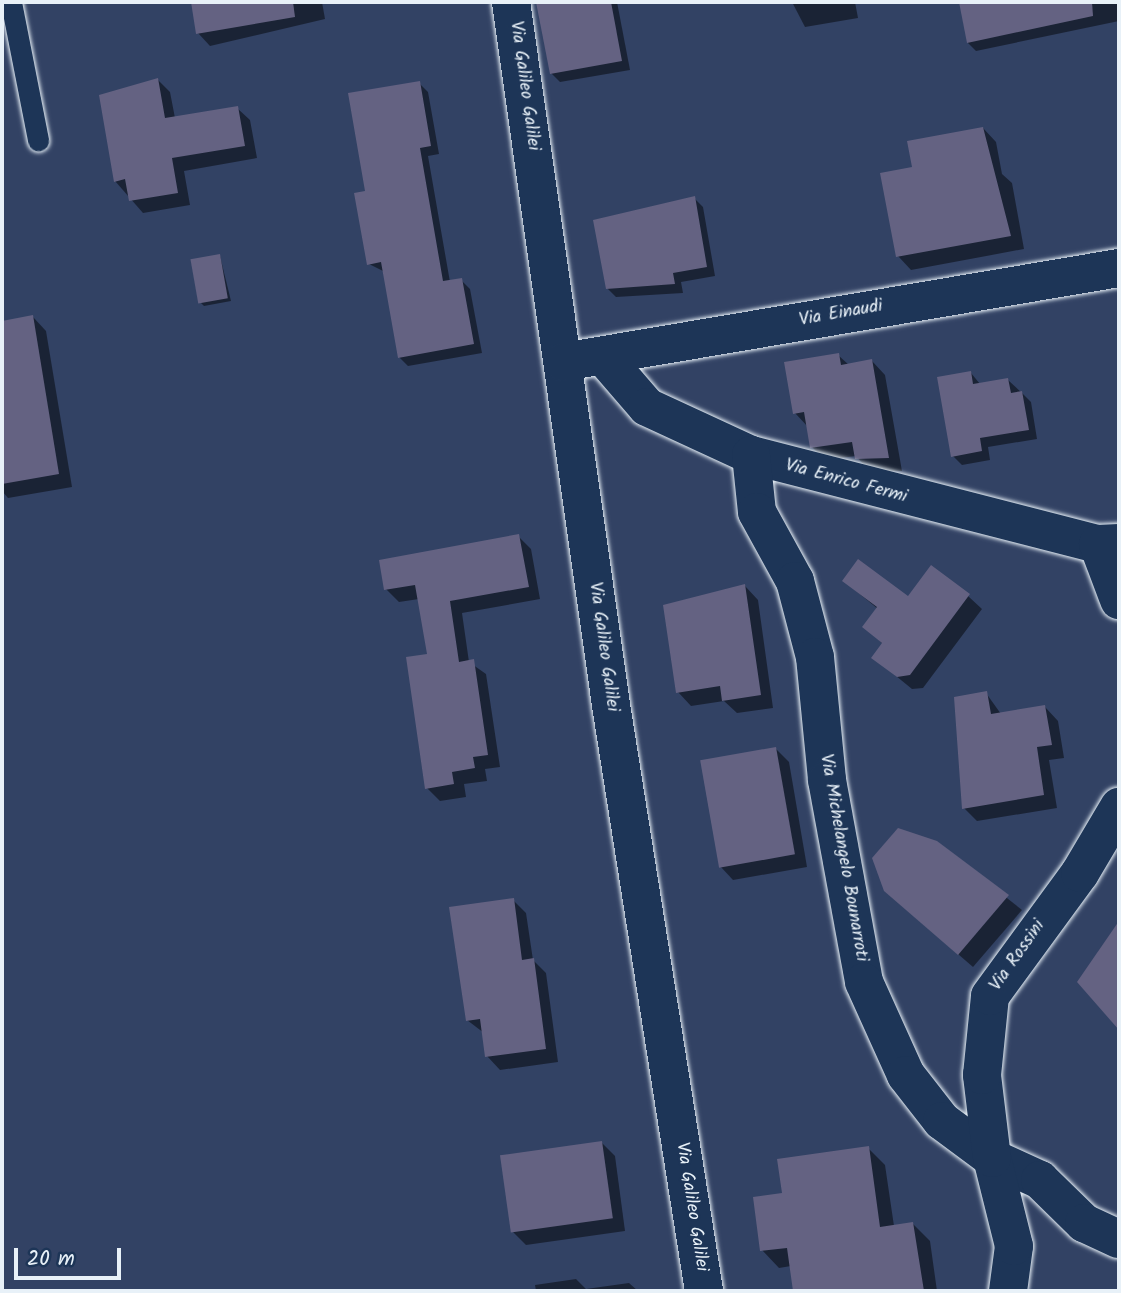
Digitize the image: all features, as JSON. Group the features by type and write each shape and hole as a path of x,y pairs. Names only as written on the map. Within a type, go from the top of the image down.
{"street":[{"name":"Via Galileo Galilei","path":"511,2 704,1291"},
{"name":"Via Einaudi","path":"564,362 1119,268"},
{"name":"Via Enrico Fermi","path":"603,356 647,407 751,456 1109,543"},
{"name":"Via Michelangelo Bounarroti","path":"751,456 757,513 795,581 815,657 827,780 864,982 906,1075 942,1121 992,1158 1040,1180 1084,1223 1119,1239"},
{"path":"1109,543 1119,600"},
{"name":"Via Rossini","path":"1008,1291 1014,1246 992,1158 982,1075 990,996 1119,807"}],"lane":[{"path":"11,2 38,140"}],"building":[{"path":"191,2 293,2 295,17 196,34"},
{"path":"536,2 611,2 622,61 550,74"},
{"path":"959,2 1092,2 1093,16 967,43"},
{"path":"158,78 165,118 238,106 245,146 172,158 178,193 129,201 125,179 114,182 99,95"},
{"path":"420,81 431,146 420,148 443,281 462,278 474,344 398,358 381,262 367,265 354,193 365,191 348,93"},
{"path":"983,127 1011,236 896,257 880,173 912,167 907,141"},
{"path":"695,196 707,267 673,273 675,284 606,289 593,220"},
{"path":"220,254 228,298 198,304 190,259"},
{"path":"33,315 59,474 2,484 2,321"},
{"path":"839,353 841,365 872,359 889,458 855,459 852,442 810,448 804,412 793,414 784,362"},
{"path":"971,371 973,384 1008,378 1011,393 1022,391 1029,430 980,438 982,451 951,457 937,377"},
{"path":"519,534 529,587 450,601 459,662 474,659 488,755 473,757 475,768 452,772 454,784 425,789 406,657 427,654 415,585 384,590 379,560"},
{"path":"858,559 908,596 931,565 970,594 910,675 897,677 871,658 882,643 862,627 877,607 842,581"},
{"path":"745,584 761,695 722,701 720,686 676,693 663,605"},
{"path":"987,691 991,714 1045,705 1052,745 1037,747 1044,795 962,809 954,697"},
{"path":"776,747 795,854 719,868 700,760"},
{"path":"898,828 937,841 1009,895 958,955 884,891 872,858"},
{"path":"514,898 522,960 534,958 546,1049 485,1057 480,1019 466,1021 449,907"},
{"path":"1119,921 1119,1030 1077,982"},
{"path":"602,1141 613,1218 511,1233 500,1155"},
{"path":"869,1146 880,1227 913,1222 924,1291 793,1291 787,1248 760,1251 753,1197 782,1193 777,1159"}]}
